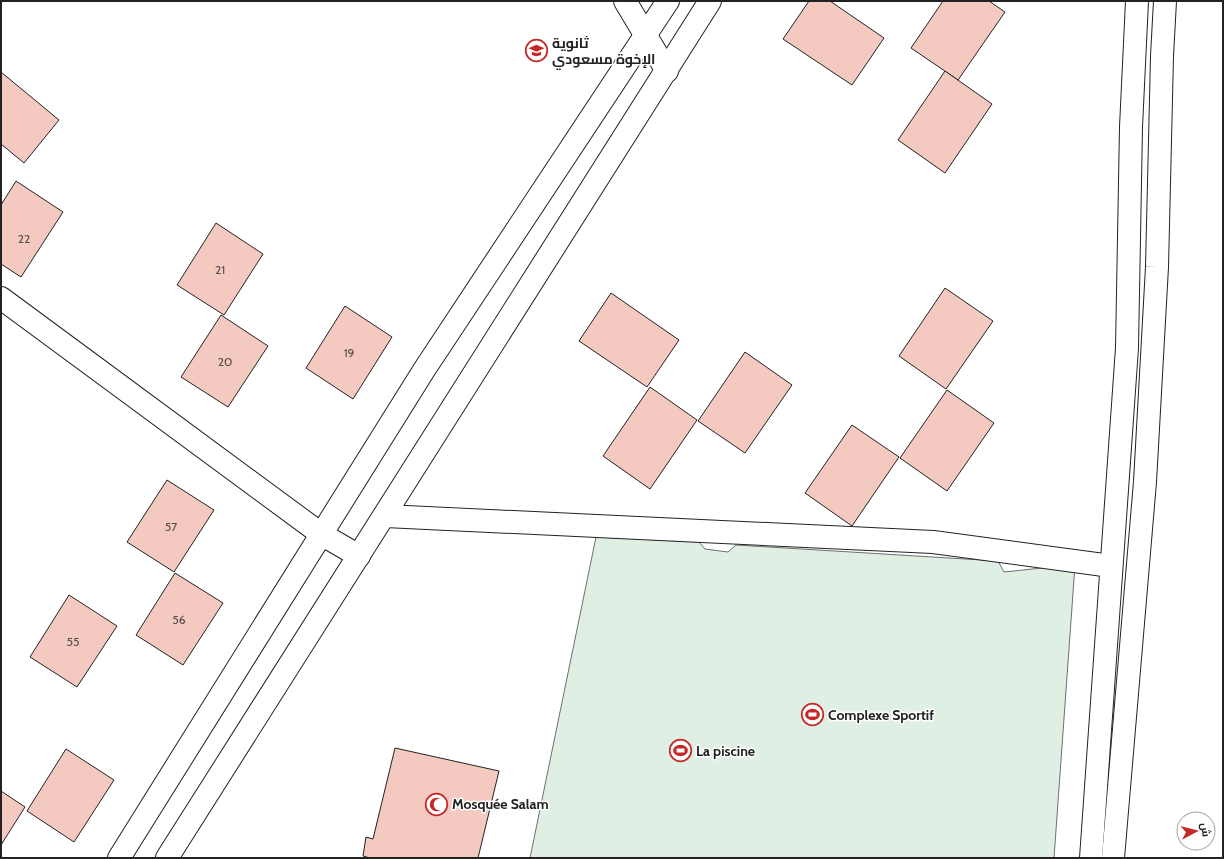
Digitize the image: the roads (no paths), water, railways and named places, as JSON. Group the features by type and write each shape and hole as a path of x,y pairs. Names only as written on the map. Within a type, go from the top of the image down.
{"street":[{"path":"625,1 667,71"},
{"path":"119,858 424,370 668,1"},
{"path":"167,858 710,1"},
{"path":"1091,858 1126,348 1131,127 1137,1"},
{"path":"1113,858 1145,482 1157,266 1162,56 1165,1"},
{"path":"1,298 321,534 359,556"},
{"path":"385,516 933,542 1111,566"}],"place":[{"name":"ثانوية الإخوة مسعودي","path":"536,51"},
{"name":"Complexe Sportif","path":"812,715"},
{"name":"La piscine","path":"681,751"},
{"name":"Mosquée Salam","path":"436,804"}]}
